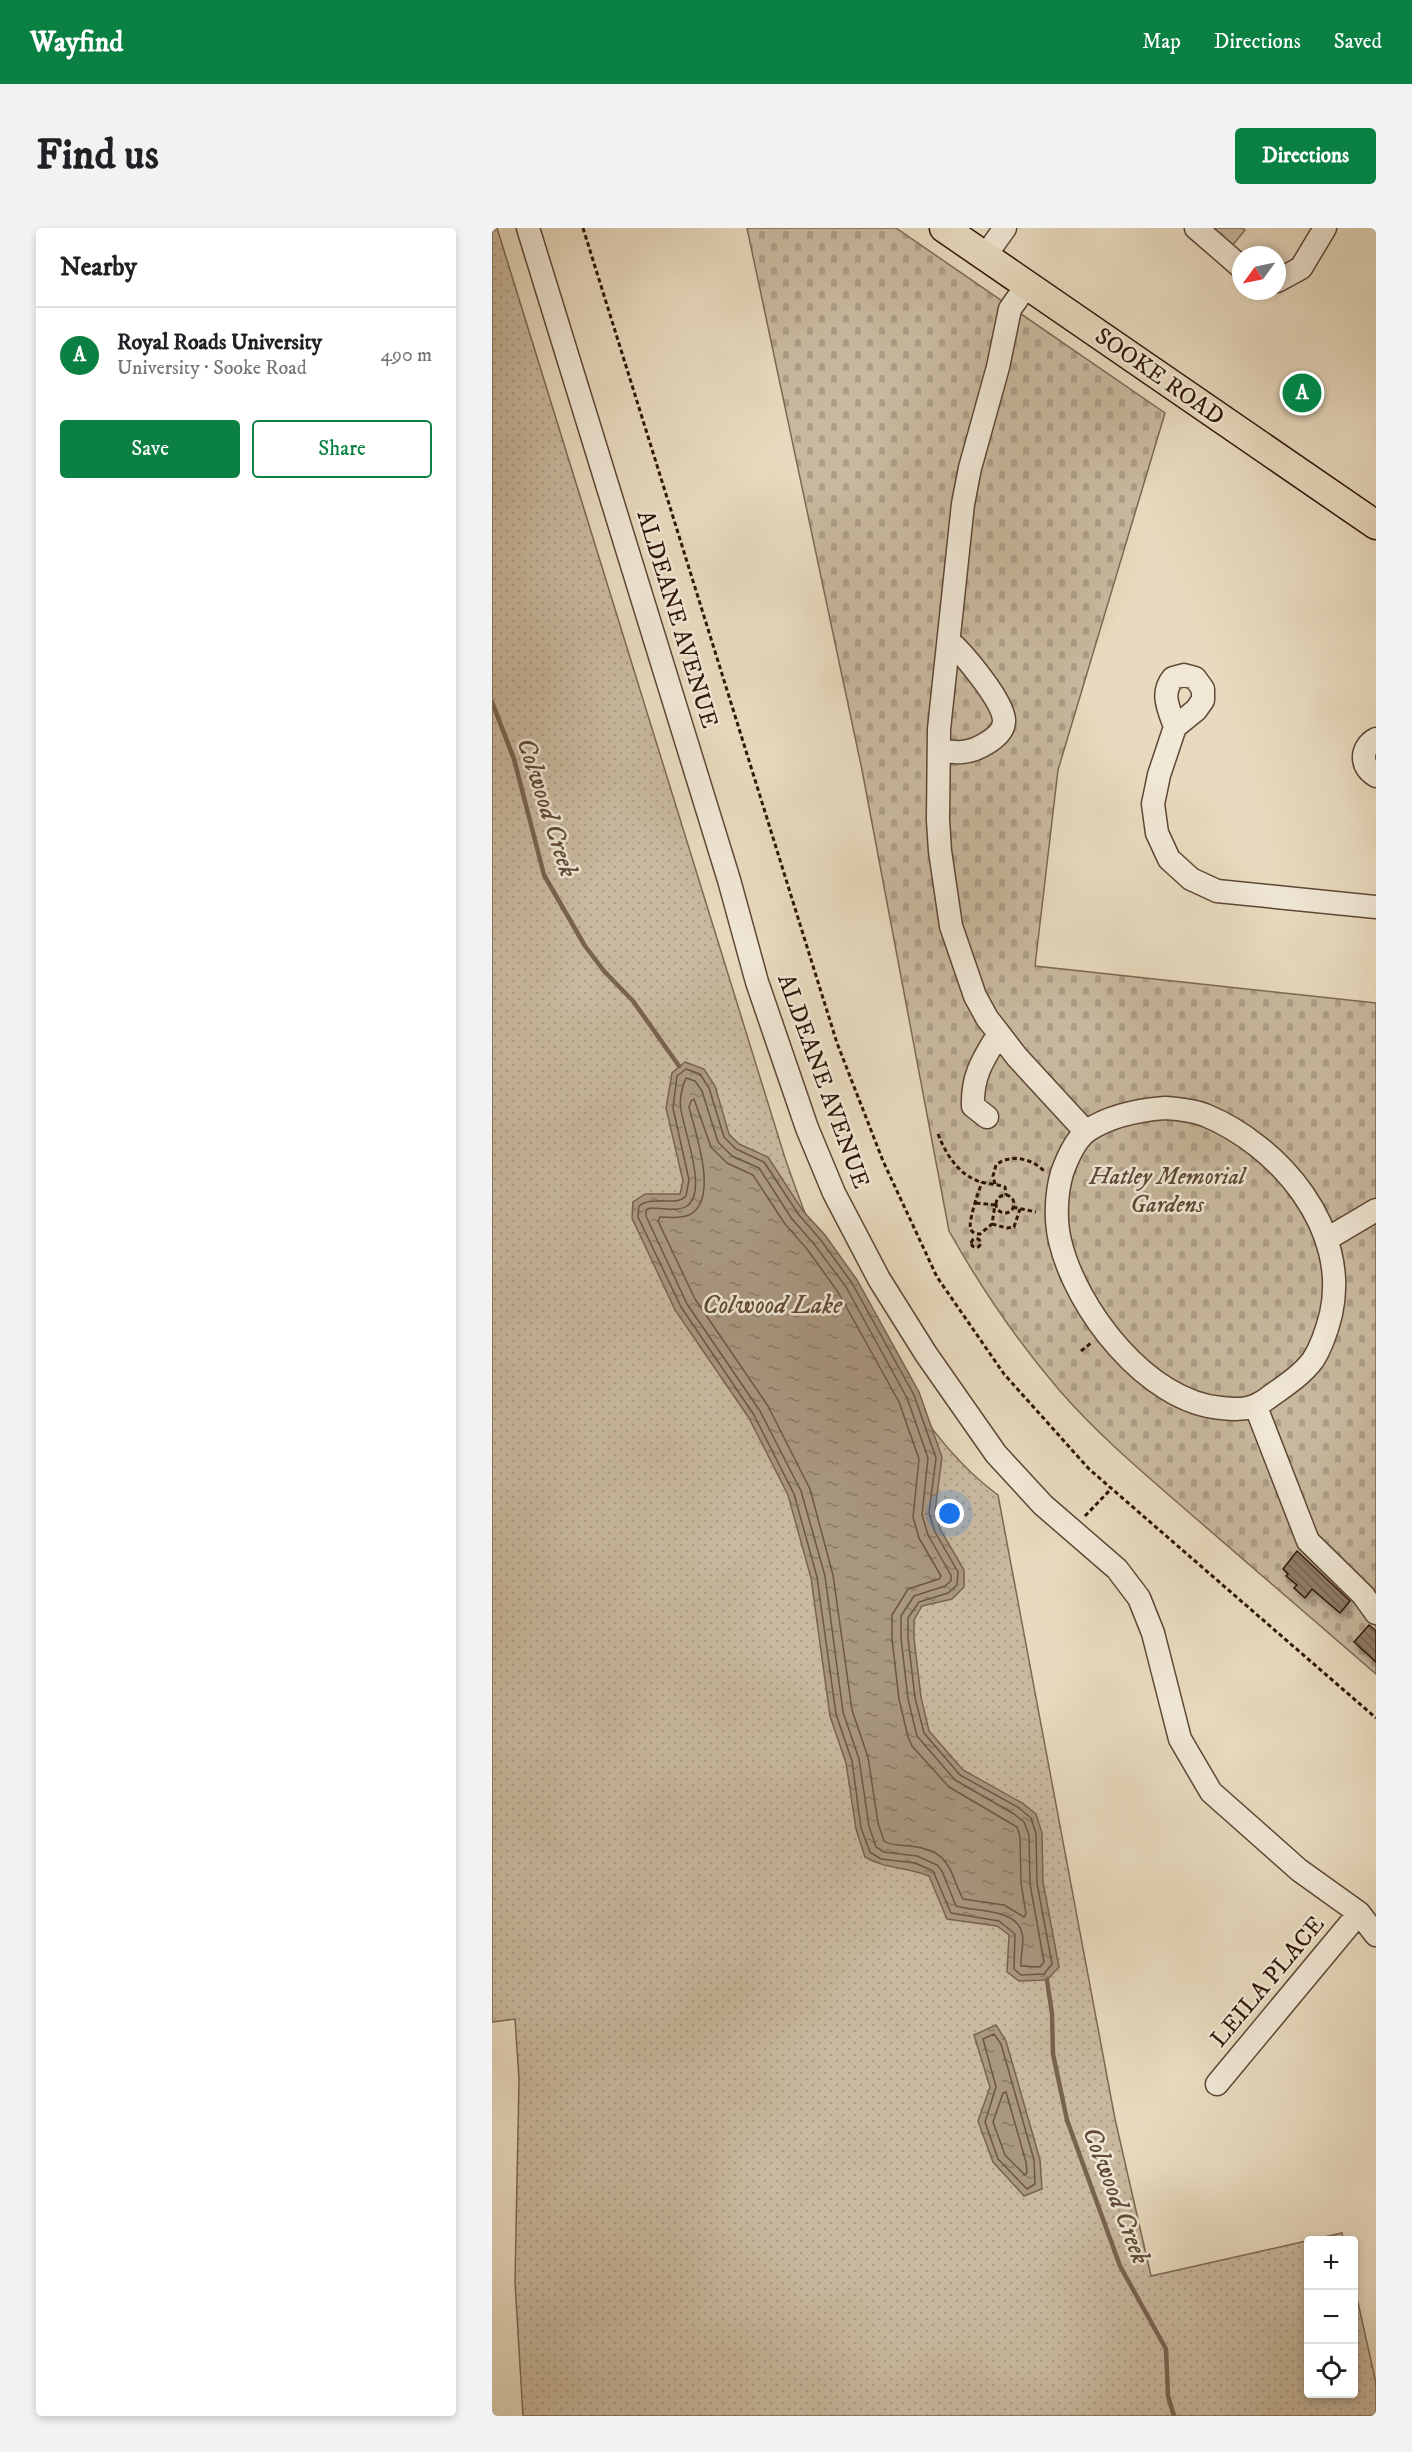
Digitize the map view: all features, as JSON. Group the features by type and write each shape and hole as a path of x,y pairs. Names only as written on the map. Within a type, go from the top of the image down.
{"main road":[{"name":"SOOKE ROAD","path":"944,228 1376,525"}],"street":[{"name":"ALDEANE AVENUE","path":"528,228 729,880 757,982 807,1128 834,1193 879,1279 926,1354 996,1454 1043,1505 1117,1569 1139,1598 1153,1633 1180,1739 1211,1792 1299,1870 1359,1913 1376,1935"},
{"path":"985,256 1005,228"},
{"path":"1196,228 1232,259"},
{"path":"1286,276 1300,268 1325,228"},
{"path":"1027,285 1011,309 998,367 970,468 954,574 939,750 940,851 951,926 975,996 998,1035 1086,1132"},
{"path":"939,750 962,752 977,747 998,733 1003,727 1004,720 1000,708 973,666 962,652 949,642"},
{"path":"1174,727 1159,775 1153,804 1157,833 1169,859 1176,866 1191,879 1217,891 1376,907"},
{"path":"1376,739 1367,745 1364,753 1364,762 1368,770 1376,776"},
{"path":"987,1117 973,1106 973,1088 976,1073 998,1035"},
{"path":"1165,1108 1203,1114 1243,1137 1286,1173 1316,1214 1327,1239 1333,1261 1334,1302 1322,1343 1312,1360 1298,1376 1256,1407 1233,1409 1207,1407 1182,1398 1162,1386 1124,1353 1105,1331 1090,1309 1065,1261 1057,1226 1060,1181 1073,1148 1086,1132 1108,1120 1146,1109 1165,1108"},
{"path":"1327,1239 1376,1210"},
{"path":"1256,1407 1308,1541 1363,1594 1376,1613"},
{"name":"LEILA PLACE","path":"1217,2084 1359,1913"}],"path":[{"path":"584,228 837,1043 883,1161 937,1277 984,1347 1026,1401 1083,1462 1111,1489 1376,1718"},
{"path":"938,1134 949,1159 968,1175 982,1182 1005,1186 1006,1195"},
{"path":"995,1184 993,1176 996,1165 1007,1160 1034,1161 1047,1174 1060,1181"},
{"path":"982,1182 970,1228 976,1236 992,1224 995,1205 1000,1196 1006,1195 1013,1199 1013,1207"},
{"path":"976,1203 995,1205 1004,1213 1013,1207 1036,1212"},
{"path":"992,1224 1007,1228 1014,1227 1020,1209"},
{"path":"1071,1531 1111,1489"}],"green space":[{"path":"492,228 497,228 785,1158 804,1212 828,1263 905,1391 938,1437 976,1477 998,1495 1115,2119 1151,2276 1304,2242 1304,2398 1358,2398 1358,2303 1376,2383 1376,2416 523,2416 515,2282 519,2079 515,2019 492,2022"},
{"name":"Hatley Memorial Gardens","path":"747,228 896,228 1165,413 1058,770 1035,966 1376,1003 1376,1674 1141,1471 1075,1408 1014,1333 949,1231 862,770"},
{"path":"1213,228 1242,228 1245,230 1232,246"}],"water":[{"name":"Colwood Lake","path":"685,1062 704,1069 715,1086 729,1134 739,1144 768,1157 803,1211 825,1235 857,1280 919,1392 942,1457 935,1511 940,1529 964,1570 964,1587 952,1599 922,1606 914,1620 921,1697 929,1731 963,1770 1022,1803 1036,1814 1042,1833 1043,1882 1059,1967 1047,1980 1019,1981 1007,1972 1009,1935 997,1926 947,1919 929,1876 880,1864 865,1857 856,1829 846,1763 830,1716 811,1578 788,1495 749,1418 675,1310 632,1218 633,1202 645,1194 680,1194 683,1181 666,1108 672,1073"},
{"path":"996,2025 1006,2041 1040,2160 1042,2189 1024,2196 993,2162 978,2121 990,2087 974,2035"}],"building":[{"path":"1297,1551 1350,1601 1340,1613 1312,1589 1305,1598 1294,1588 1297,1585 1286,1576 1288,1574 1283,1569"},
{"path":"1369,1625 1376,1631 1376,1662 1354,1642"}],"waterway":[{"name":"Colwood Creek","path":"492,702 514,759 544,875 585,946 604,971 633,1001 679,1066"},
{"name":"Colwood Creek","path":"1047,1980 1052,2014 1053,2054 1067,2120 1120,2266 1166,2349 1168,2396 1174,2416"}],"place":[{"name":"Royal Roads University","path":"1302,393"}]}
